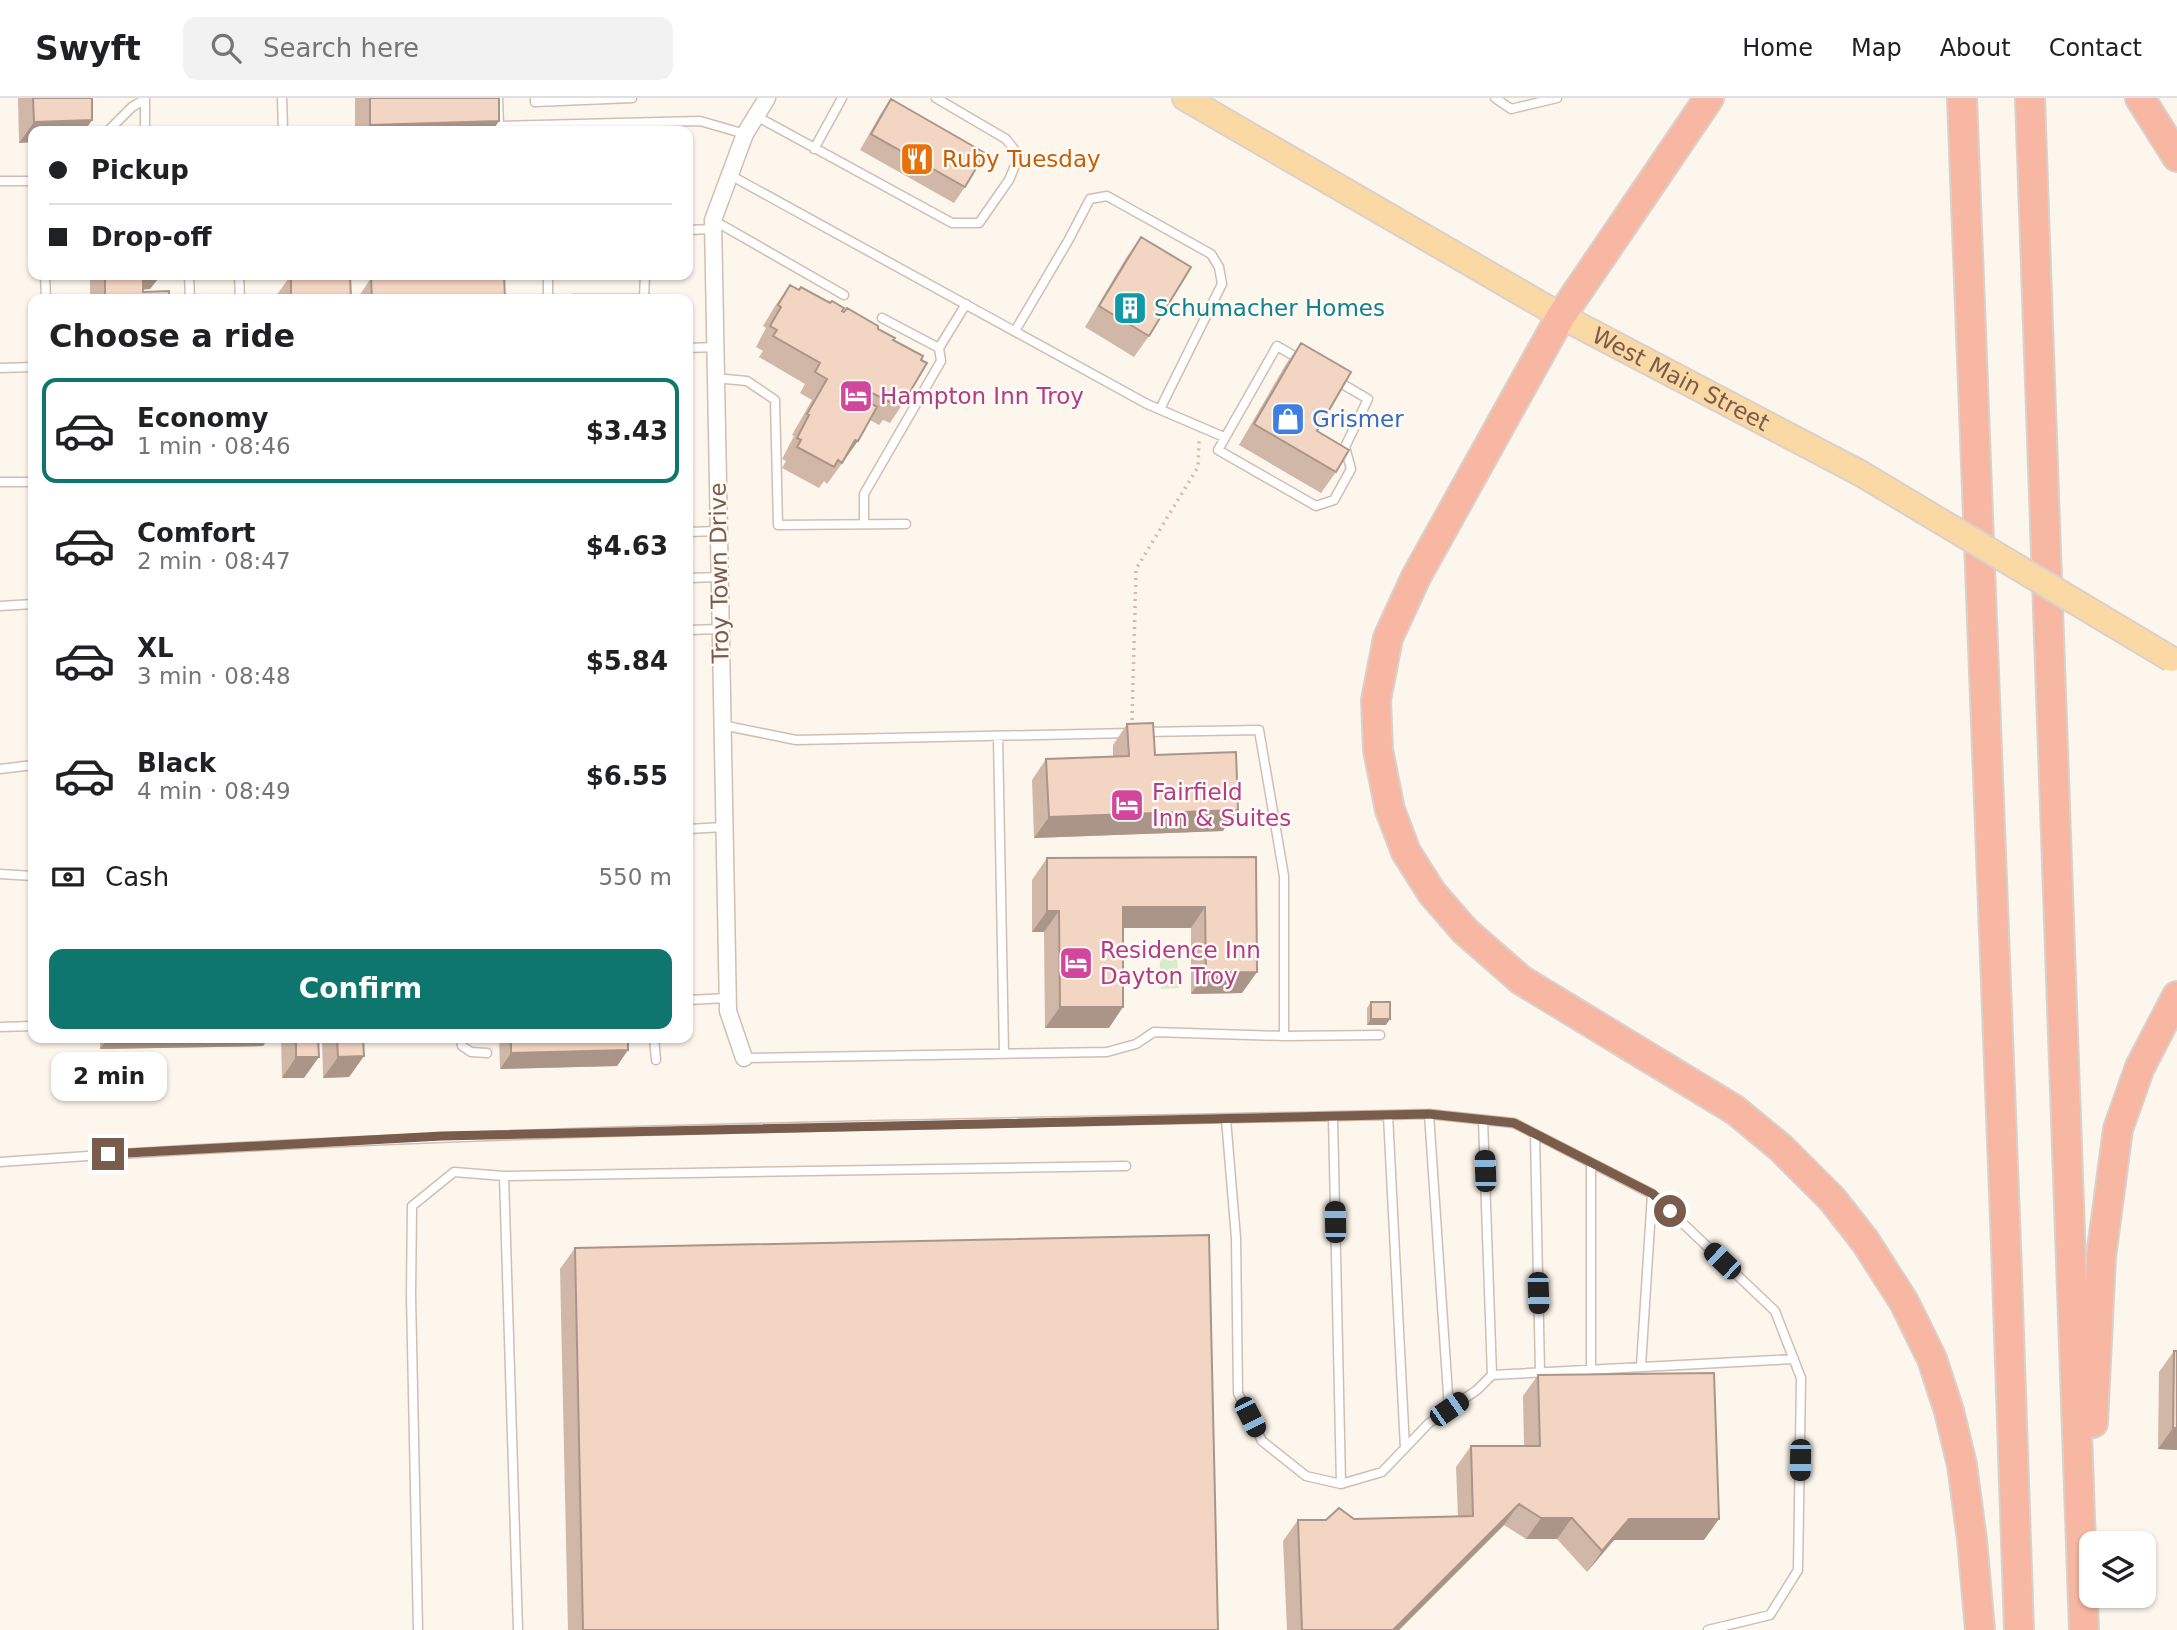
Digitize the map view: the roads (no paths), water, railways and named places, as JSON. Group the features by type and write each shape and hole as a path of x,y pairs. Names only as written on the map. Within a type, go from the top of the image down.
{"highway":[{"path":"1709,98 1561,316 1416,577 1388,638 1376,700 1378,750 1390,810 1406,852 1432,893 1465,931 1521,980 1735,1110 1781,1148 1823,1191 1865,1241 1905,1302 1932,1359 1949,1411 1962,1465 1980,1630"},
{"path":"1962,98 2007,1245 2019,1630"},
{"path":"2030,98 2084,1621"},
{"path":"2140,98 2177,157"},
{"path":"2084,1621 2101,1257 2118,1129 2140,1067 2177,996"}],"main road":[{"name":"West Main Street","path":"1185,98 1561,316 1860,473 2174,660"}],"street":[{"name":"Troy Town Drive","path":"744,1058 728,1011 713,225 745,134 767,98"}],"lane":[{"path":"282,98 283,126"},
{"path":"498,98 499,126"},
{"path":"535,98 535,102 632,98"},
{"path":"814,149 842,98"},
{"path":"756,116 952,223 979,223 1009,180 1019,156 1006,139 936,98"},
{"path":"1495,98 1511,109 1557,98"},
{"path":"113,126 132,107 145,99"},
{"path":"145,99 145,126"},
{"path":"574,126 700,121 745,134"},
{"path":"730,175 1147,404 1224,437"},
{"path":"0,181 28,181"},
{"path":"1015,331 1090,199 1107,196 1211,254 1219,267 1223,284 1160,409"},
{"path":"693,229 713,225 844,295"},
{"path":"864,524 864,494 941,360 939,348 966,304"},
{"path":"882,318 939,348"},
{"path":"1277,346 1368,399 1345,447 1351,469 1334,500 1316,506 1218,450 1224,437 1277,346"},
{"path":"693,348 715,347"},
{"path":"0,368 28,367"},
{"path":"715,378 747,381 775,401 778,525 906,524"},
{"path":"0,482 28,482"},
{"path":"693,531 718,531"},
{"path":"693,578 719,577"},
{"path":"0,606 28,604"},
{"path":"693,630 720,629"},
{"path":"722,724 796,740 1259,730 1284,876 1284,1036"},
{"path":"998,736 1004,1054"},
{"path":"0,769 28,766"},
{"path":"693,829 724,827"},
{"path":"0,874 28,876"},
{"path":"693,1000 728,998"},
{"path":"0,1027 28,1026"},
{"path":"744,1058 1107,1052 1136,1044 1154,1032 1284,1036 1380,1035"},
{"path":"462,1043 471,1052 487,1054"},
{"path":"654,1043 656,1060"},
{"path":"1429,1114 1449,1409"},
{"path":"0,1162 442,1136 1429,1114 1514,1123 1653,1194 1775,1311 1794,1359 1801,1378 1798,1570 1770,1615 1708,1630"},
{"path":"1388,1115 1405,1448"},
{"path":"1333,1117 1341,1484"},
{"path":"1226,1119 1236,1238 1238,1393 1262,1441 1306,1476 1341,1484 1382,1472 1429,1423 1477,1390 1492,1375 1794,1359"},
{"path":"1483,1120 1492,1375"},
{"path":"1535,1134 1540,1372"},
{"path":"1591,1163 1591,1369"},
{"path":"418,1630 411,1295 412,1206 454,1172 504,1175 1126,1166"},
{"path":"504,1175 518,1630"},
{"path":"1641,1366 1653,1194"}],"place":[{"name":"Ruby Tuesday","path":"917,159"},
{"name":"Schumacher Homes","path":"1130,308"},
{"name":"Hampton Inn Troy","path":"856,396"},
{"name":"Grismer","path":"1288,419"},
{"name":"Fairfield Inn & Suites","path":"1127,805"},
{"name":"Residence Inn Dayton Troy","path":"1076,963"}]}
